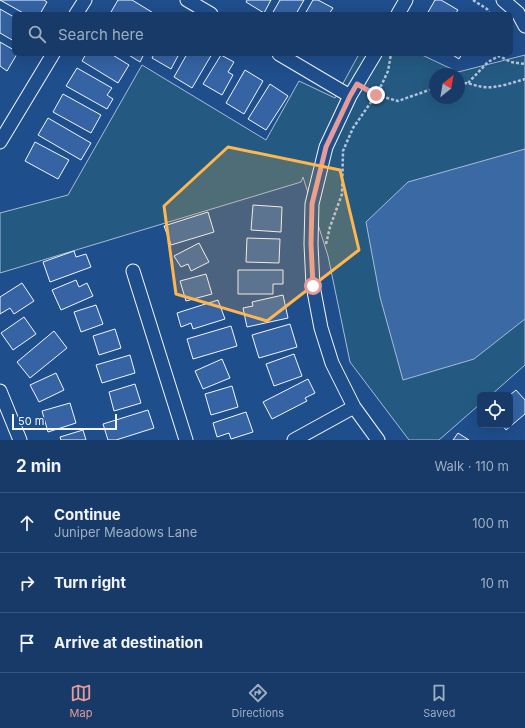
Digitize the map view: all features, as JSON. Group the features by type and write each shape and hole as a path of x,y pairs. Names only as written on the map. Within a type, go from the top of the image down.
{"street":[{"path":"77,12 85,0"},
{"path":"187,0 208,12"},
{"path":"399,12 406,0"},
{"path":"503,0 518,13 525,26"},
{"path":"0,142 51,56"},
{"path":"282,56 350,96"},
{"path":"374,56 350,96 326,147 312,204 311,244 313,286 320,328 332,363 354,407 378,440"},
{"path":"133,271 186,440"},
{"path":"0,391 20,440"},
{"path":"294,440 354,407"}],"path":[{"path":"473,0 487,9 489,12"},
{"path":"326,246 330,227 342,194 343,151 353,128 376,95 388,71 391,56"},
{"path":"497,56 488,62 468,83 485,88 525,79"},
{"path":"501,56 511,62 525,64"},
{"path":"357,84 376,95 398,100 429,90"}],"highlighted area":[{"path":"228,147 340,170 359,250 267,321 176,294 164,206"}],"shaded area":[{"path":"525,55 525,365 494,392 477,392 477,407 439,440 409,440 350,362 328,256 303,177 301,182 0,273 0,213 68,195 142,65 266,140 299,81 335,98 358,56 424,56 450,68 429,68 429,104 465,104 465,70"},
{"path":"525,149 525,319 474,359 403,380 380,297 366,222 408,182"}],"building":[{"path":"0,0 44,0 47,2 41,12 21,12"},
{"path":"118,0 132,0 152,12 111,12"},
{"path":"247,0 271,0 265,12 246,2"},
{"path":"280,0 304,0 297,12 273,12"},
{"path":"313,0 318,0 333,8 330,12 306,12"},
{"path":"435,0 441,0 458,10 456,12 428,12"},
{"path":"0,9 12,16 12,40 0,33"},
{"path":"0,42 12,49 12,56 16,56 7,71 0,66"},
{"path":"85,56 114,56 129,65 118,83 82,61"},
{"path":"130,56 143,56 140,62"},
{"path":"153,56 178,56 171,69 152,58"},
{"path":"186,56 211,56 192,88 174,77"},
{"path":"220,56 234,62 228,72 233,75 222,95 203,84"},
{"path":"77,68 112,88 107,95 113,99 107,109 66,86"},
{"path":"245,70 263,81 244,114 226,103"},
{"path":"270,84 288,96 266,130 248,119"},
{"path":"63,94 101,115 91,133 53,112"},
{"path":"48,118 91,143 81,160 38,135"},
{"path":"35,142 69,160 58,179 25,161"},
{"path":"253,205 282,207 281,232 251,230"},
{"path":"208,212 214,232 171,245 164,226"},
{"path":"247,238 280,239 279,263 246,262"},
{"path":"199,243 209,262 191,271 188,264 181,267 174,256"},
{"path":"74,251 76,257 86,254 91,267 50,282 43,262"},
{"path":"238,270 283,270 283,284 273,284 273,294 238,294"},
{"path":"206,274 212,294 186,301 180,281"},
{"path":"76,280 79,287 87,283 93,296 61,310 52,290"},
{"path":"22,283 34,301 14,314 10,308 0,314 0,297"},
{"path":"283,295 288,318 247,327 243,308 253,306 252,302"},
{"path":"218,300 225,319 193,329 191,323 181,327 177,313"},
{"path":"96,305 103,324 81,332 74,312"},
{"path":"24,317 36,334 13,350 1,333"},
{"path":"290,324 297,347 259,358 252,335"},
{"path":"231,326 237,346 193,359 187,339"},
{"path":"115,329 121,348 99,355 93,336"},
{"path":"54,331 67,348 30,378 17,362"},
{"path":"294,354 302,376 274,386 266,364"},
{"path":"130,355 135,373 102,383 96,365"},
{"path":"222,359 230,378 203,389 195,371"},
{"path":"56,373 64,390 39,402 30,385"},
{"path":"308,379 315,393 305,398 307,401 272,419 263,402"},
{"path":"135,384 141,403 114,411 109,392"},
{"path":"232,386 238,407 211,415 205,394"},
{"path":"516,390 525,400 525,414 513,424 513,392"},
{"path":"70,403 76,423 48,432 42,411"},
{"path":"148,410 154,428 116,440 108,440 103,424"},
{"path":"246,412 253,432 231,439 229,433 217,437 213,423"},
{"path":"83,430 86,440 61,440 60,437"},
{"path":"458,433 469,440 453,440"}],"route":[{"path":"313,286 311,244 312,204 326,147 357,84 376,95"}]}
